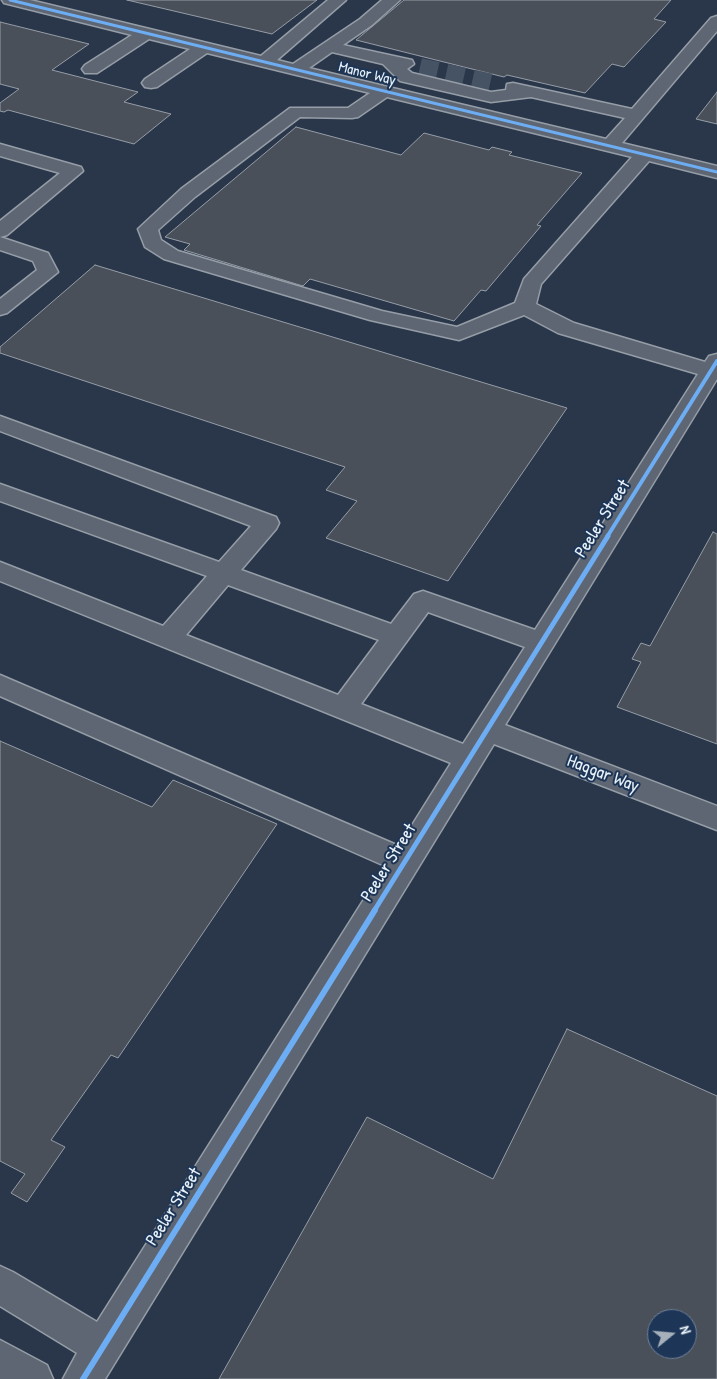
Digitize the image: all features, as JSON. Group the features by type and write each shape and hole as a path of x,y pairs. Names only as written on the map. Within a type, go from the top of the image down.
{"street":[{"name":"Manor Way","path":"10,0 717,172"},
{"path":"264,62 338,0"},
{"path":"296,69 366,22 392,0"},
{"path":"610,146 717,21"},
{"path":"91,69 146,33"},
{"path":"328,46 420,67"},
{"path":"151,83 204,47"},
{"path":"389,60 406,77 491,96 531,92"},
{"path":"496,84 636,115"},
{"path":"384,91 352,113 296,112 231,159 181,199 148,229 152,243 171,255 368,314 460,334 525,307 566,328 714,366"},
{"path":"0,150 74,171 0,231"},
{"path":"525,307 531,283 645,154"},
{"path":"0,243 41,257 48,272 0,309"},
{"name":"Peeler Street","path":"83,1379 471,759 714,366"},
{"path":"0,423 267,523 168,638"},
{"path":"0,492 396,636"},
{"path":"0,571 471,759"},
{"path":"343,708 422,600 542,643"},
{"path":"0,685 406,862"},
{"name":"Haggar Way","path":"488,730 717,818"},
{"path":"0,1285 102,1347"},
{"path":"0,1359 33,1379"}],"building":[{"path":"127,0 317,0 272,34"},
{"path":"404,0 671,0 654,19 666,22 624,67 612,64 585,93 507,75 504,77 356,40"},
{"path":"0,22 89,44 52,70 138,92 124,102 171,114 134,144 8,110 0,111 0,103 19,89 0,84"},
{"path":"717,92 717,124 696,119"},
{"path":"296,127 401,155 424,133 489,150 492,147 512,152 509,155 582,173 537,225 541,226 486,291 481,290 454,321 310,279 303,286 184,250 190,244 165,237"},
{"path":"95,265 567,408 448,581 326,538 357,501 326,490 345,467 0,353 0,347"},
{"path":"713,532 717,534 717,744 617,707 641,662 632,659 641,643 650,646"},
{"path":"0,741 152,807 173,780 277,824 118,1058 111,1055 51,1140 65,1147 27,1202 11,1193 25,1174 0,1161"},
{"path":"567,1029 717,1096 717,1379 219,1379 367,1117 493,1179"}],"tunnel":[{"path":"420,67 497,84"}],"cycle path":[{"path":"10,0 717,172"},
{"path":"83,1379 717,361"}]}
